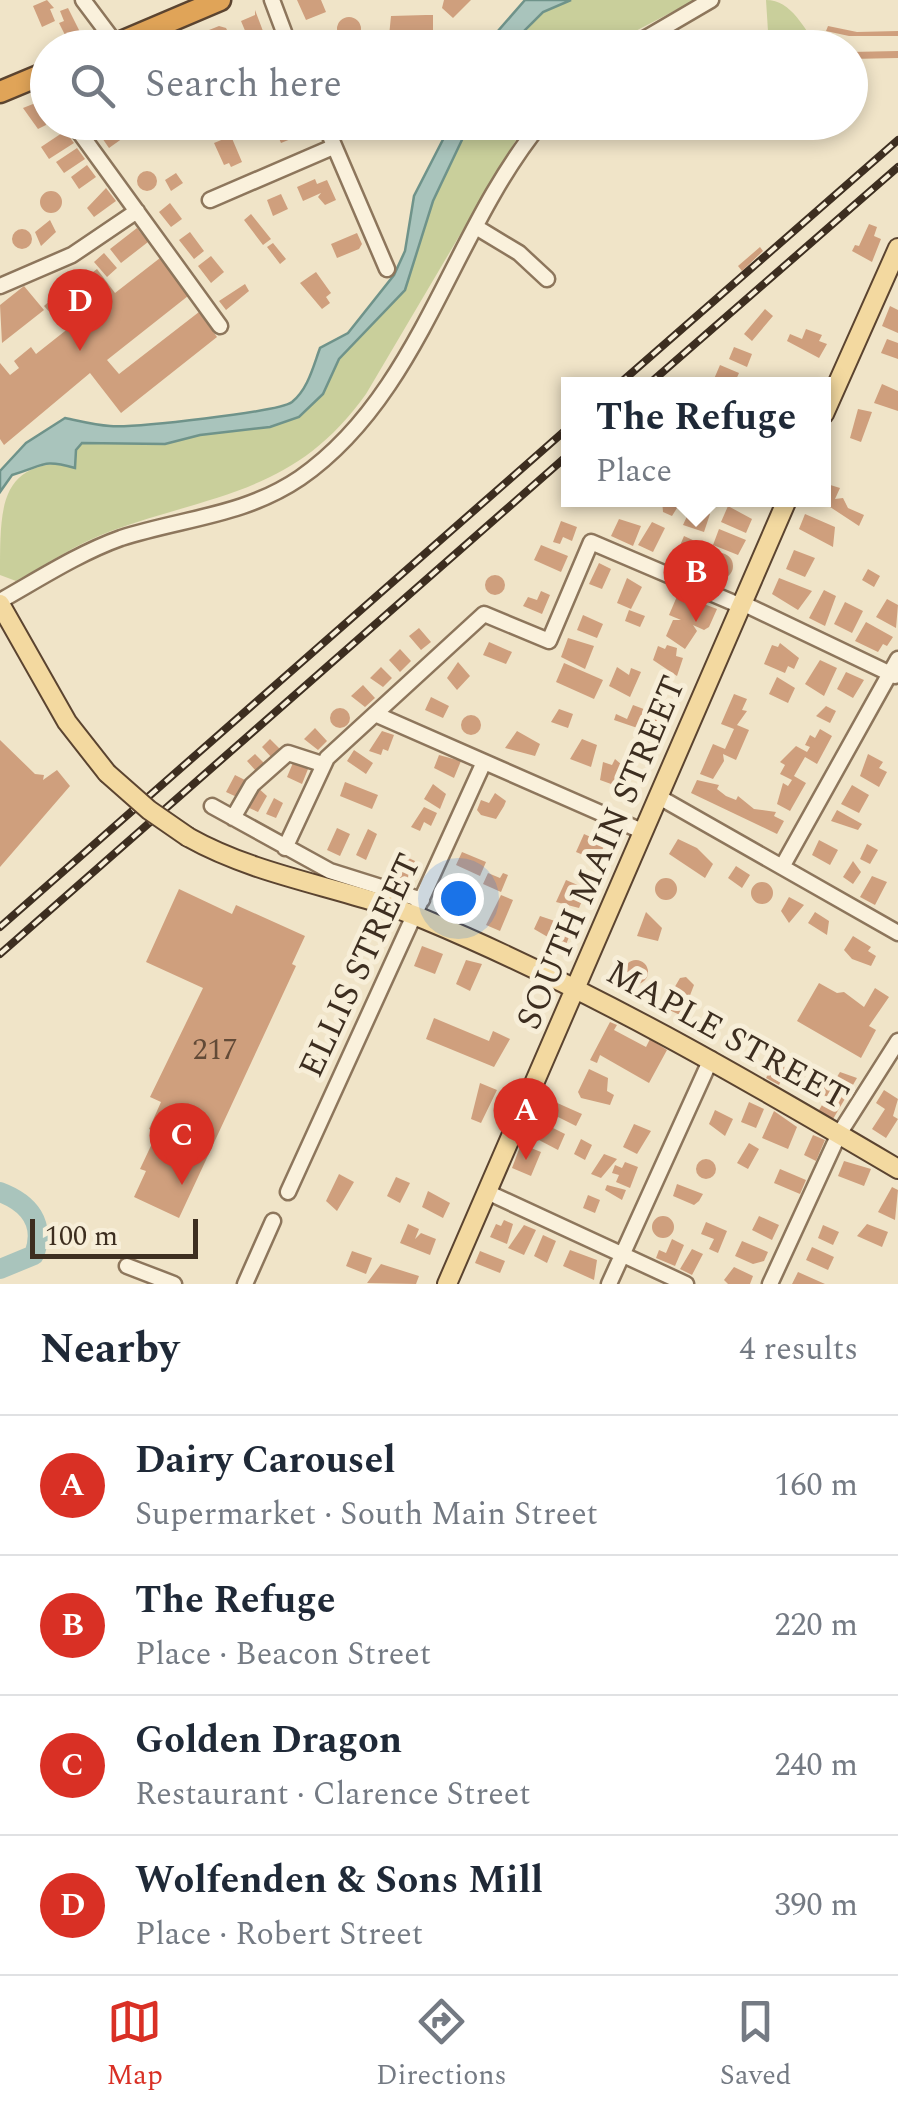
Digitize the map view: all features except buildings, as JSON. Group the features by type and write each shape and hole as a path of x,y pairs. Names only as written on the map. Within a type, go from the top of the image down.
{"highway":[{"path":"149,30 220,0"},
{"path":"0,92 30,83"}],"main road":[{"path":"831,398 898,248"},
{"name":"SOUTH MAIN STREET","path":"446,1284 784,507"},
{"name":"MAPLE STREET","path":"0,603 66,722 107,772 143,806 188,837 250,866 418,908 578,987 711,1059 898,1169"}],"street":[{"path":"84,0 102,30"},
{"path":"272,0 283,30"},
{"path":"660,30 711,0"},
{"path":"85,140 220,326"},
{"path":"331,140 387,269"},
{"path":"0,603 116,540 254,502 326,458 378,398 531,140"},
{"path":"210,200 334,148"},
{"path":"0,286 72,254 137,212"},
{"path":"476,227 520,252 547,279"},
{"path":"286,848 322,764 484,614 549,642 591,542 742,605 894,675"},
{"path":"782,867 894,675 898,659"},
{"path":"375,714 644,832"},
{"path":"233,818 250,788 288,753 322,764"},
{"name":"ELLIS STREET","path":"288,1192 484,762"},
{"path":"659,797 898,934"},
{"path":"212,806 338,875 418,908"},
{"path":"770,1284 839,1134 898,1041"},
{"path":"609,1284 711,1059"},
{"path":"486,1192 686,1284"},
{"path":"245,1284 273,1221"},
{"path":"128,1266 174,1284"}],"green space":[{"path":"571,0 695,0 638,30 526,30 543,12"},
{"path":"766,0 790,10 806,30 768,30"},
{"path":"462,140 516,140 366,394 339,427 281,472 250,486 99,536 16,581 0,575 4,507 19,478 32,469 76,463 76,450 82,443 165,444 200,435 270,427 299,417 323,394 339,359 405,290 433,201"}],"water":[{"path":"525,0 571,0 543,12 525,30 499,30"},
{"path":"443,140 462,140 433,201 405,290 339,359 323,394 299,417 270,427 200,435 165,444 82,443 76,450 75,468 38,466 12,475 0,492 0,471 26,443 65,418 110,426 146,424 235,415 292,402 306,384 320,348 348,333 394,275 405,251 414,196"}],"waterway":[{"path":"0,1192 27,1208 38,1233 34,1255 0,1269"}],"railway":[{"path":"627,377 898,140"},
{"path":"657,377 898,167"},
{"path":"0,927 561,434"},
{"path":"0,954 561,461"}],"place":[{"name":"Wolfenden & Sons Mill","path":"80,351"},
{"name":"The Refuge","path":"696,622"},
{"name":"Dairy Carousel","path":"526,1160"},
{"name":"Golden Dragon","path":"182,1185"}]}
